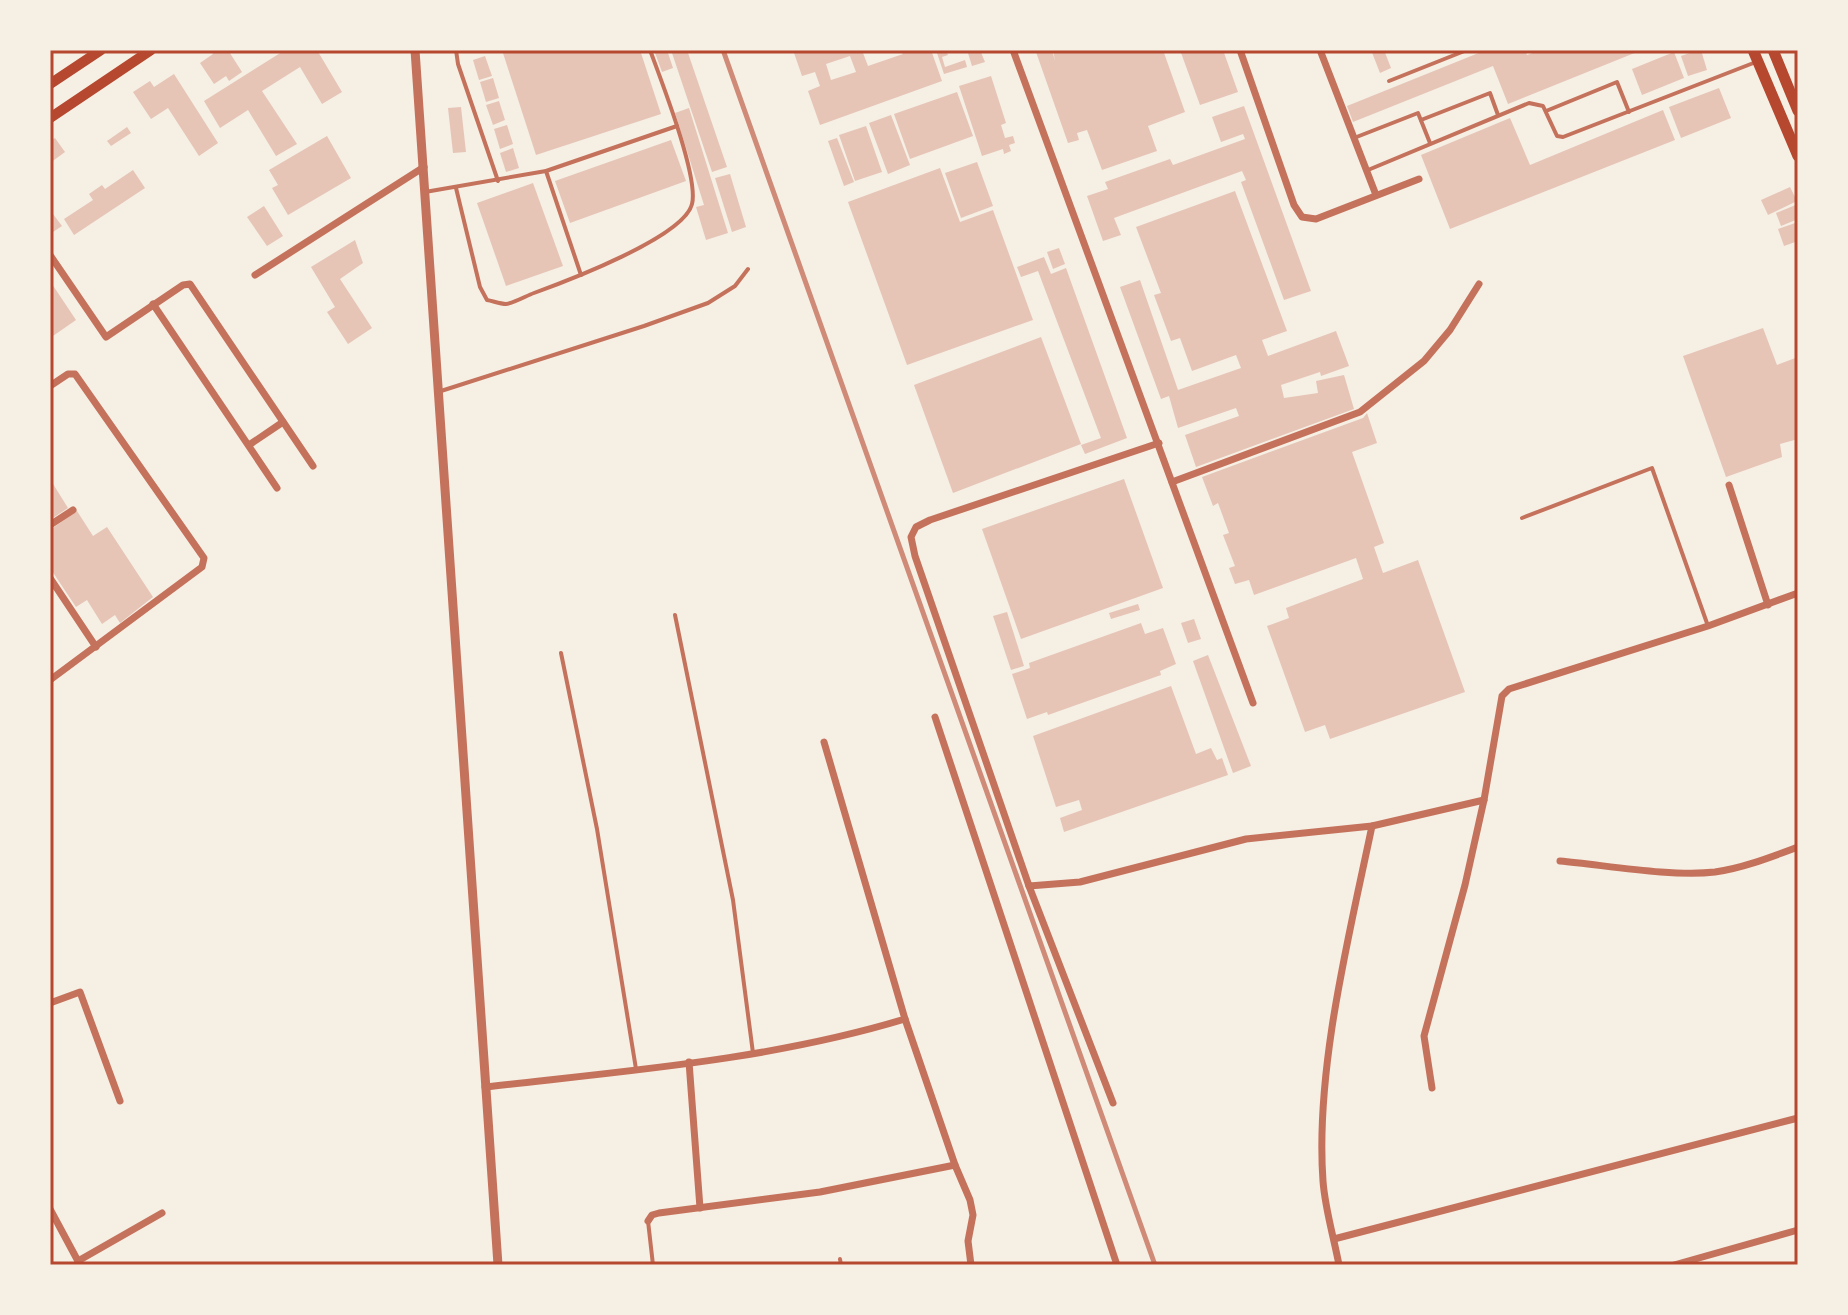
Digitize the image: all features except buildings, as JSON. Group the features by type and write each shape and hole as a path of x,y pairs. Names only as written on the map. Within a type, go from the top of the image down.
{"main road":[{"path":"50,84 101,50"},
{"path":"50,118 151,50"},
{"path":"1773,50 1798,111"},
{"path":"1756,56 1798,156"}],"street":[{"path":"415,50 498,1265"},
{"path":"1013,50 1253,703"},
{"path":"1240,50 1289,192 1302,217 1316,219 1419,179"},
{"path":"1320,50 1376,195"},
{"path":"255,275 424,167"},
{"path":"50,255 106,337 183,285 190,284 313,466"},
{"path":"1172,482 1360,412 1424,361 1450,330 1479,284"},
{"path":"153,304 277,488"},
{"path":"50,386 68,374 75,374 204,558 202,567 50,680"},
{"path":"249,445 283,422"},
{"path":"1113,1103 1029,886 911,537 916,527 930,520 1159,443"},
{"path":"1729,485 1768,605"},
{"path":"50,525 73,510"},
{"path":"50,578 96,647"},
{"path":"1432,1088 1424,1036 1465,885 1502,696 1509,689 1708,626 1798,593"},
{"path":"935,717 1117,1265"},
{"path":"824,742 905,1019 970,1200 973,1215 968,1241 971,1265"},
{"path":"1029,886 1080,882 1246,839 1372,826 1484,800"},
{"path":"1339,1265 1323,1183 1328,1063 1344,960 1372,826"},
{"path":"1560,861 1689,873 1714,872 1798,847"},
{"path":"50,1003 80,992 120,1101"},
{"path":"485,1087 753,1053 862,1032 905,1019"},
{"path":"689,1062 700,1208"},
{"path":"1334,1239 1798,1118"},
{"path":"648,1221 652,1215 659,1213 820,1192 955,1165"},
{"path":"50,1209 79,1263 162,1213"},
{"path":"1674,1265 1798,1230"}],"lane":[{"path":"456,50 498,181"},
{"path":"456,188 480,287 487,300 506,304 642,247 686,217 693,203 692,183 677,126 650,50"},
{"path":"1389,81 1467,50"},
{"path":"1367,171 1529,103 1538,103 1546,111 1557,136 1563,137 1629,112 1756,56"},
{"path":"1546,111 1617,82 1629,112"},
{"path":"1421,120 1490,93 1498,116"},
{"path":"1354,138 1418,113 1430,144"},
{"path":"425,192 546,171 677,126"},
{"path":"546,171 581,275"},
{"path":"439,392 708,303 735,286 748,269"},
{"path":"1522,518 1652,468 1708,626"},
{"path":"675,615 733,900 753,1053"},
{"path":"561,653 597,829 636,1069"},
{"path":"648,1221 653,1265"}],"railway":[{"path":"723,50 1155,1265"}]}
